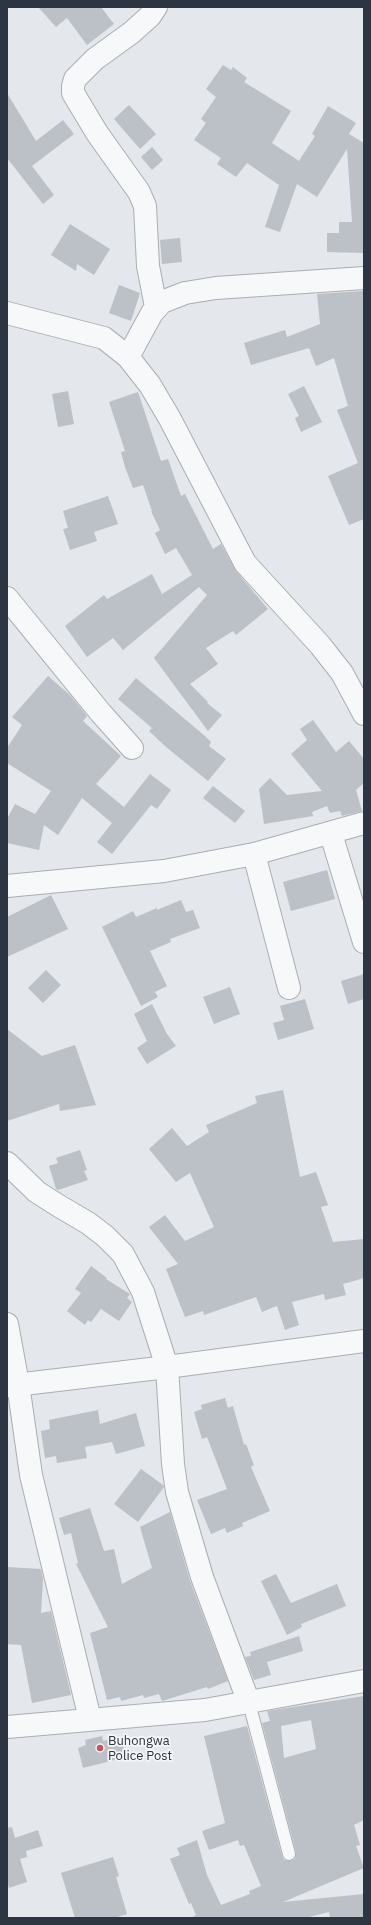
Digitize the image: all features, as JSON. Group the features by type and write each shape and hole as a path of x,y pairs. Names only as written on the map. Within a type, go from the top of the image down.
{"street":[{"path":"156,7 150,16 141,24 95,59 75,79 73,93 97,133 139,192 144,206 148,266 156,307"},
{"path":"128,357 145,323 156,307 162,302 185,293 216,288 364,278"},
{"path":"7,312 104,338 128,357 150,385 170,419 246,563 320,645 342,673 364,714"},
{"path":"7,598 100,712 132,748"},
{"path":"7,886 164,871 254,854 331,834 364,823"},
{"path":"331,834 364,942"},
{"path":"254,854 290,988"},
{"path":"7,1163 37,1192 88,1222 105,1236 123,1254 143,1292 167,1367 173,1464 177,1492 202,1577 249,1703"},
{"path":"7,1324 12,1385 31,1475 90,1719"},
{"path":"12,1385 167,1367 364,1341"},
{"path":"7,1727 205,1710 364,1681"}],"lane":[{"path":"249,1703 289,1854"}],"building":[{"path":"38,7 101,7 114,24 87,45 67,18 56,27"},
{"path":"223,65 231,70 233,67 247,78 244,82 291,111 272,143 299,161 315,136 312,134 328,106 356,123 349,134 364,143 364,253 327,252 327,233 339,233 339,222 352,222 347,149 317,197 297,184 280,232 265,227 279,185 247,163 236,177 217,164 221,158 194,140 206,123 201,119 216,97 206,89"},
{"path":"7,93 36,141 63,120 74,134 32,166 54,195 43,204 7,158"},
{"path":"129,105 156,134 140,149 114,119"},
{"path":"152,147 163,160 152,170 141,157"},
{"path":"70,224 110,249 94,275 77,264 76,271 51,255"},
{"path":"180,238 182,262 162,264 160,240"},
{"path":"119,285 140,293 131,321 109,313"},
{"path":"364,291 364,519 349,525 328,476 358,463 337,410 348,406 334,358 316,366 309,348 251,365 244,343 285,330 287,337 320,324 317,294"},
{"path":"304,386 322,422 301,432 295,418 299,416 288,394"},
{"path":"68,391 74,424 58,427 52,394"},
{"path":"138,392 161,461 168,459 181,496 185,494 213,549 221,544 236,571 268,609 236,635 233,631 206,648 218,664 190,684 208,702 207,703 222,715 208,731 154,658 207,595 199,587 123,650 113,638 87,657 65,626 104,595 107,599 152,574 162,594 192,575 176,548 165,554 155,533 160,530 151,511 143,485 133,488 125,467 121,452 125,451 109,402"},
{"path":"108,496 118,524 94,532 97,541 70,550 63,529 68,528 63,511"},
{"path":"48,676 70,695 87,716 83,721 121,756 96,784 124,807 150,774 171,790 157,809 151,805 112,854 97,842 112,823 82,798 58,835 44,825 39,850 7,843 7,819 15,804 35,814 51,791 7,763 7,748 22,725 12,717"},
{"path":"136,678 205,736 211,742 209,746 226,759 208,781 166,747 149,731 152,728 118,699"},
{"path":"313,720 336,752 349,741 364,759 364,783 356,790 362,811 342,816 340,811 330,813 327,806 312,812 313,816 264,824 259,789 270,778 287,795 322,791 291,754 307,740 300,729"},
{"path":"213,786 245,811 235,823 203,798"},
{"path":"327,870 335,899 291,911 283,882"},
{"path":"51,895 68,929 7,957 7,917"},
{"path":"181,900 186,912 193,910 200,928 170,939 171,942 150,951 167,986 155,992 158,997 141,1006 102,927 133,911 136,917"},
{"path":"46,970 61,985 43,1003 28,988"},
{"path":"364,974 364,999 348,1004 341,981"},
{"path":"230,987 240,1014 214,1024 203,997"},
{"path":"305,999 314,1029 278,1040 273,1023 284,1020 280,1006"},
{"path":"152,1004 167,1034 176,1046 147,1064 137,1048 147,1041 134,1014"},
{"path":"7,1029 42,1056 75,1045 96,1105 60,1111 59,1104 7,1121"},
{"path":"283,1090 300,1177 316,1172 328,1205 321,1207 333,1242 364,1239 364,1278 343,1284 346,1295 325,1300 324,1294 292,1302 299,1325 285,1330 277,1306 262,1312 256,1297 204,1315 203,1311 185,1317 166,1269 178,1264 149,1227 165,1215 185,1241 214,1227 190,1173 176,1182 149,1149 172,1128 187,1146 209,1132 206,1125 257,1103 255,1096"},
{"path":"80,1150 87,1170 84,1171 88,1180 58,1190 56,1189 49,1166 58,1163 56,1158"},
{"path":"91,1266 107,1278 106,1279 130,1294 127,1298 132,1302 119,1321 101,1309 91,1322 88,1320 85,1325 67,1311 81,1293 75,1289"},
{"path":"225,1398 228,1408 233,1406 244,1445 246,1444 254,1465 251,1467 270,1511 242,1523 243,1526 227,1533 225,1528 211,1534 197,1500 227,1489 207,1437 202,1439 194,1412 202,1409 201,1405"},
{"path":"98,1410 100,1424 136,1413 145,1446 116,1454 112,1442 85,1447 87,1458 57,1463 56,1456 45,1458 41,1431 50,1429 49,1420"},
{"path":"141,1469 164,1487 138,1522 114,1504"},
{"path":"90,1508 104,1551 114,1549 122,1584 152,1568 140,1527 170,1512 190,1581 228,1681 208,1689 207,1687 162,1701 159,1694 144,1698 143,1695 121,1701 120,1697 107,1700 90,1633 108,1627 76,1564 78,1563 71,1533 64,1535 59,1518"},
{"path":"7,1567 41,1569 43,1579 41,1613 51,1611 71,1695 32,1703 21,1645 7,1644"},
{"path":"276,1574 291,1603 337,1584 346,1606 301,1624 302,1627 287,1635 261,1581"},
{"path":"299,1636 303,1651 267,1662 271,1675 254,1680 245,1657 251,1656 250,1652"},
{"path":"364,1696 364,1820 354,1825 360,1845 356,1846 364,1868 283,1902 364,1894 364,1918 330,1918 329,1912 305,1918 191,1918 196,1915 191,1903 189,1904 170,1859 180,1855 177,1848 197,1840 207,1875 221,1905 250,1894 249,1891 261,1886 244,1845 240,1846 238,1840 209,1850 202,1831 225,1823 204,1736 247,1726 282,1856 284,1860 291,1861 295,1859 296,1852 262,1723 270,1721 267,1711","holes":["311,1720 316,1749 284,1758 281,1726"]},
{"path":"102,1736 103,1741 121,1737 126,1757 83,1768 78,1748 86,1745 85,1740"},
{"path":"12,1827 15,1838 38,1830 43,1846 26,1851 27,1857 20,1859 27,1882 9,1888 7,1879 7,1828"},
{"path":"113,1857 119,1876 116,1877 127,1914 114,1918 75,1918 61,1873"}],"place":[{"name":"Buhongwa Police Post","path":"100,1748"}]}
